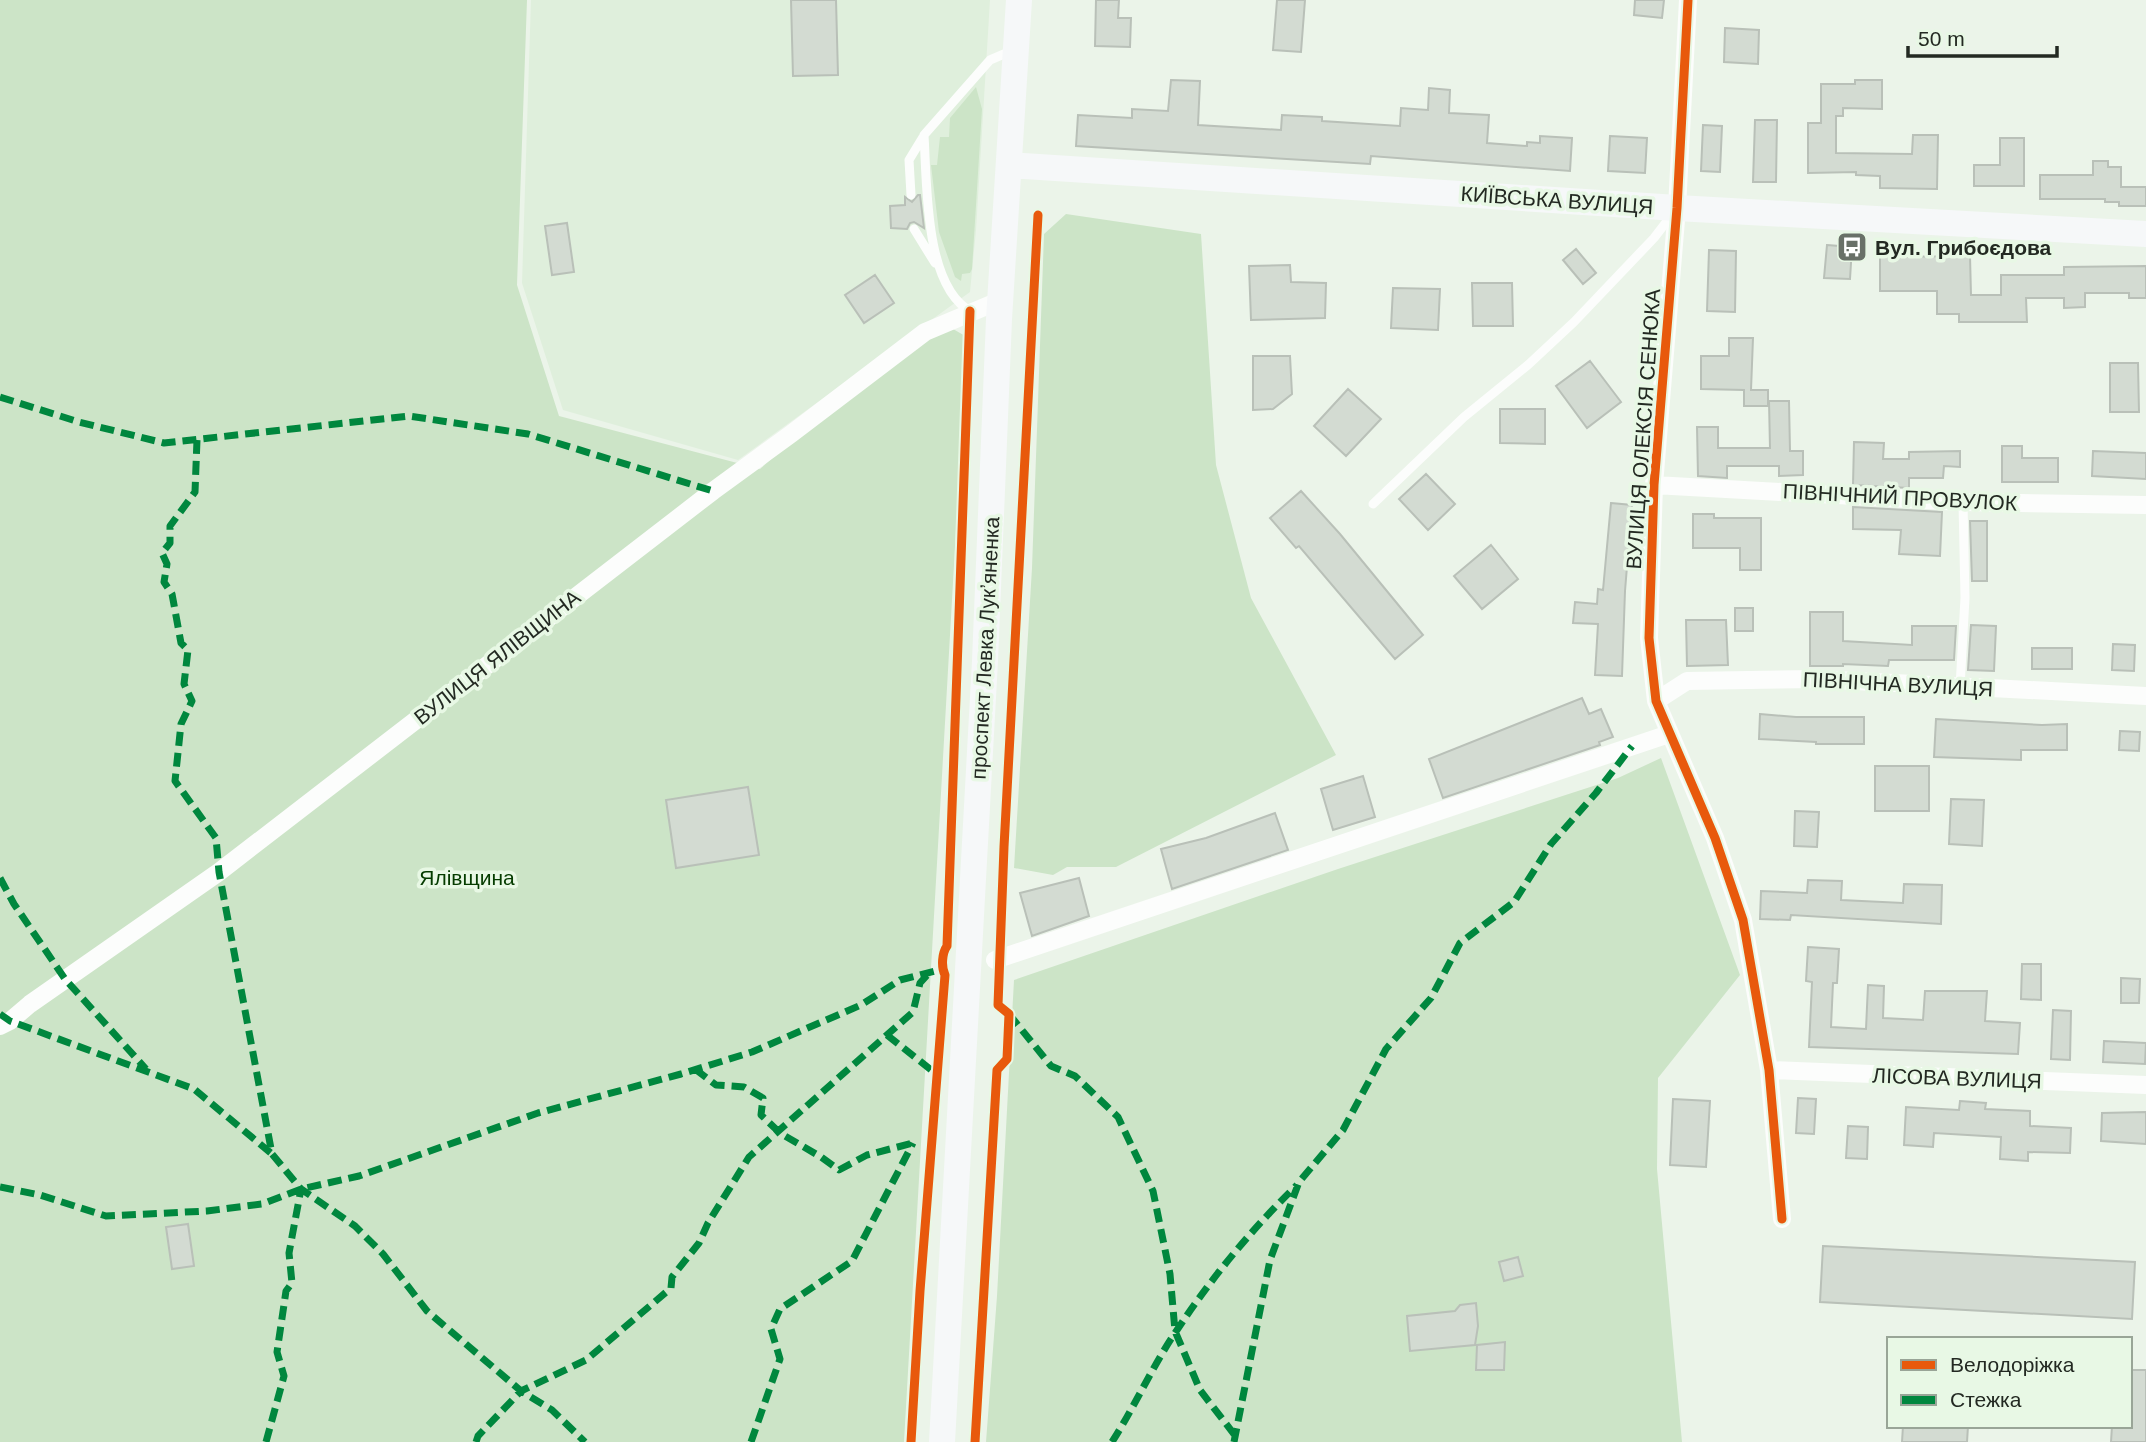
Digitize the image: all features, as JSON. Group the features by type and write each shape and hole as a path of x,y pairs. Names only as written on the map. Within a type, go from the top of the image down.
{"main road":[{"name":"проспект Левка Лукʼяненка","path":"942,1442 986,648 1000,310 1019,0"},
{"name":"КИЇВСЬКА ВУЛИЦЯ","path":"1009,164 1677,208 2146,234"}],"street":[{"name":"ВУЛИЦЯ ОЛЕКСІЯ СЕНЮКА","path":"1688,0 1677,208 1654,485 1649,638 1656,701 1715,838 1743,920 1769,1070 1783,1219"},
{"name":"ВУЛИЦЯ ЯЛІВЩИНА","path":"0,1026 219,872 713,491 925,332 970,311 1000,310"},
{"name":"ПІВНІЧНИЙ ПРОВУЛОК","path":"1654,485 1963,502 2146,505"},
{"name":"ПІВНІЧНА ВУЛИЦЯ","path":"1656,701 1687,681 1817,679 2146,696"},
{"path":"995,960 1669,734"},
{"name":"ЛІСОВА ВУЛИЦЯ","path":"1769,1070 2146,1085"}],"lane":[{"path":"911,195 909,160 924,135 990,60 1004,54 1015,54"},
{"path":"924,135 931,231 940,270"},
{"path":"1373,504 1464,417 1574,322 1654,238 1677,208"},
{"path":"914,229 960,306 970,311"},
{"path":"1960,687 1965,598 1963,502"}],"shaded area":[{"path":"531,0 990,0 970,292 738,460 563,410 522,283"}],"green space":[{"name":"Ялівщина","path":"0,0 527,0 517,285 559,416 760,469 809,425 946,325 967,337 904,1442 0,1442"},
{"path":"976,87 982,109 972,269 970,273 962,274 961,281 955,277 939,232 931,165 937,165 940,137 949,137 950,118"},
{"path":"1066,214 1201,234 1216,465 1251,598 1336,755 1116,867 1067,867 1053,875 1014,868 1032,568 1044,234"},
{"path":"1661,758 1740,975 1658,1078 1657,1169 1682,1442 986,1442 997,1296 1014,980 1338,869 1618,778"}],"building":[{"path":"791,0 836,0 838,75 793,76"},
{"path":"1096,0 1119,0 1118,18 1131,18 1130,47 1095,46"},
{"path":"1277,0 1305,0 1301,52 1273,50"},
{"path":"1635,0 1664,0 1662,18 1634,15"},
{"path":"1725,28 1759,30 1758,64 1724,62"},
{"path":"1171,80 1200,81 1198,125 1281,130 1282,115 1322,117 1322,121 1400,126 1401,108 1428,110 1429,88 1450,90 1449,113 1489,115 1487,143 1527,146 1527,142 1540,143 1540,136 1572,138 1570,171 1371,156 1370,164 1076,146 1078,115 1132,118 1132,109 1168,111"},
{"path":"1855,80 1882,80 1882,109 1843,108 1843,116 1836,116 1836,153 1912,154 1913,135 1938,135 1937,189 1880,188 1880,176 1856,175 1856,172 1808,173 1808,123 1821,123 1821,84 1855,84"},
{"path":"1755,120 1777,120 1776,182 1753,182"},
{"path":"1703,125 1722,126 1720,172 1701,171"},
{"path":"1610,136 1647,138 1645,173 1608,171"},
{"path":"2000,138 2024,138 2024,186 1974,186 1974,165 2000,165"},
{"path":"2093,161 2108,161 2108,167 2121,167 2121,187 2146,187 2146,206 2119,206 2119,202 2105,202 2105,199 2040,199 2040,175 2093,175"},
{"path":"918,195 924,228 914,222 910,223 907,229 891,228 890,206 905,205 905,197 912,202"},
{"path":"567,223 574,272 552,275 545,226"},
{"path":"1827,245 1852,247 1850,279 1824,278"},
{"path":"1576,249 1596,273 1583,284 1563,260"},
{"path":"1709,250 1736,251 1735,312 1707,311"},
{"path":"1970,256 1971,295 2001,295 2001,275 2064,275 2064,267 2146,266 2146,298 2129,298 2129,293 2085,293 2085,307 2064,308 2064,298 2026,298 2027,322 1959,322 1959,314 1937,314 1937,291 1880,291 1880,257"},
{"path":"1290,265 1291,282 1326,283 1325,318 1251,320 1249,266"},
{"path":"875,275 894,303 864,323 845,295"},
{"path":"1472,283 1512,283 1513,326 1473,326"},
{"path":"1393,288 1440,289 1438,330 1391,328"},
{"path":"1729,338 1753,338 1751,390 1768,390 1768,406 1744,406 1744,390 1701,389 1701,356 1729,356"},
{"path":"1253,356 1290,356 1292,394 1273,409 1253,410"},
{"path":"1590,361 1621,402 1587,428 1556,386"},
{"path":"2110,363 2138,363 2139,412 2110,412"},
{"path":"1348,389 1381,419 1346,456 1314,426"},
{"path":"1769,401 1789,401 1790,451 1803,451 1803,475 1779,476 1779,466 1727,466 1727,478 1698,476 1697,427 1718,427 1718,448 1770,448"},
{"path":"1500,409 1545,409 1545,444 1500,443"},
{"path":"1854,442 1884,443 1883,459 1909,459 1909,452 1960,451 1960,467 1944,466 1943,478 1909,478 1909,488 1853,485"},
{"path":"2002,446 2022,446 2022,458 2058,458 2058,482 2002,482"},
{"path":"2093,451 2146,453 2146,479 2092,476"},
{"path":"1426,474 1455,504 1428,530 1399,499"},
{"path":"1301,491 1423,635 1395,659 1299,546 1296,548 1270,518"},
{"path":"1611,503 1632,505 1622,676 1595,675 1598,624 1573,623 1575,602 1597,604 1598,589 1603,590"},
{"path":"1853,507 1942,512 1940,556 1899,554 1901,530 1853,529"},
{"path":"1693,514 1714,514 1714,518 1761,518 1761,570 1740,570 1740,548 1693,548"},
{"path":"1970,521 1987,521 1987,581 1972,581"},
{"path":"1491,545 1518,579 1482,609 1454,576"},
{"path":"1735,608 1753,608 1753,631 1735,631"},
{"path":"1810,612 1843,612 1843,641 1912,645 1912,626 1956,626 1954,660 1889,660 1888,666 1810,666"},
{"path":"1686,620 1726,620 1728,665 1687,666"},
{"path":"1971,625 1996,626 1994,671 1968,670"},
{"path":"2113,644 2135,645 2134,671 2112,670"},
{"path":"2032,648 2072,648 2072,669 2032,669"},
{"path":"1582,698 1589,714 1601,709 1613,737 1599,742 1600,745 1443,798 1429,759"},
{"path":"1760,714 1864,717 1864,744 1816,744 1759,739"},
{"path":"1936,719 2067,724 2067,750 2021,750 2021,760 1934,757"},
{"path":"2120,731 2140,732 2139,751 2119,750"},
{"path":"1875,766 1929,766 1929,811 1875,811"},
{"path":"1363,776 1375,817 1333,830 1321,789"},
{"path":"748,787 759,855 676,868 666,800"},
{"path":"1951,799 1984,800 1982,846 1949,844"},
{"path":"1795,811 1819,812 1817,847 1794,846"},
{"path":"1275,813 1288,850 1172,889 1161,849 1206,838"},
{"path":"1079,878 1089,916 1032,936 1020,893"},
{"path":"1808,880 1842,881 1841,900 1903,903 1904,884 1942,885 1941,924 1791,915 1790,920 1760,919 1761,891 1807,893"},
{"path":"1808,947 1839,949 1837,983 1833,983 1831,1027 1866,1029 1868,985 1884,986 1883,1018 1923,1020 1925,991 1987,991 1985,1021 2020,1023 2018,1054 1809,1047 1812,982 1806,981"},
{"path":"2022,964 2041,964 2041,1000 2021,999"},
{"path":"2121,978 2140,979 2139,1003 2121,1003"},
{"path":"2053,1010 2071,1011 2070,1060 2051,1059"},
{"path":"2104,1041 2146,1043 2145,1064 2103,1062"},
{"path":"1798,1098 1816,1099 1814,1134 1796,1133"},
{"path":"1673,1099 1710,1101 1706,1167 1670,1165"},
{"path":"1960,1101 1986,1103 1985,1109 2030,1111 2030,1126 2071,1128 2070,1153 2028,1152 2028,1161 2000,1159 2001,1137 1934,1133 1933,1147 1904,1145 1906,1107 1959,1110"},
{"path":"2146,1112 2146,1144 2101,1141 2102,1113"},
{"path":"1848,1126 1868,1127 1867,1159 1846,1158"},
{"path":"188,1224 194,1266 172,1269 166,1227"},
{"path":"1823,1246 2135,1262 2132,1319 1820,1302"},
{"path":"1518,1257 1523,1276 1504,1281 1499,1262"},
{"path":"1476,1303 1478,1326 1475,1345 1410,1351 1407,1316 1455,1311 1460,1305"},
{"path":"1505,1342 1504,1370 1476,1370 1477,1345"},
{"path":"2132,1370 2146,1370 2146,1442 2111,1442 2112,1428 2132,1428"},
{"path":"1903,1428 1968,1428 1967,1442 1902,1442"}],"marked path":[{"path":"0,397 79,422 164,443 409,416 528,434 713,491"},
{"path":"197,440 195,492 170,526 170,543 162,553 167,564 164,582 172,594 181,643 188,650 184,684 192,701 181,724 175,781 216,838 219,872 272,1154 301,1189 355,1226 383,1254 427,1311 521,1391 552,1410 585,1442"},
{"path":"1234,1442 1270,1260 1299,1182 1343,1130 1386,1049 1431,998 1460,943 1514,902 1551,844 1596,793 1632,746"},
{"path":"0,878 14,904 65,979 146,1069"},
{"path":"0,1187 40,1195 106,1216 207,1211 262,1204 301,1189 359,1176 538,1113 752,1052 861,1005 900,980 947,968"},
{"path":"476,1442 478,1436 521,1391 586,1360 671,1288 672,1277 699,1243 708,1223 749,1157 913,1012 920,983 929,973"},
{"path":"0,1014 10,1021 194,1089 272,1154"},
{"path":"1009,1014 1051,1066 1075,1076 1118,1117 1153,1191 1170,1274 1175,1331 1200,1390 1237,1438"},
{"path":"887,1035 940,1077"},
{"path":"695,1069 716,1085 744,1087 763,1098 761,1115 780,1133 839,1170 867,1155 917,1142"},
{"path":"751,1442 780,1359 771,1329 780,1309 852,1261 913,1143"},
{"path":"1112,1442 1168,1343 1190,1310 1233,1254 1297,1185"},
{"path":"266,1442 284,1376 277,1352 286,1291 292,1283 289,1253 301,1189"}],"cycle path":[{"path":"1688,0 1677,208 1654,485 1649,638 1656,701 1715,838 1743,920 1769,1070 1782,1219"},
{"path":"975,1442 997,1070 1007,1059 1009,1014 998,1005 1038,215"},
{"path":"911,1442 945,975 943,960 947,946 970,311"}],"place":[{"name":"Вул. Грибоєдова","path":"1852,247"}]}
